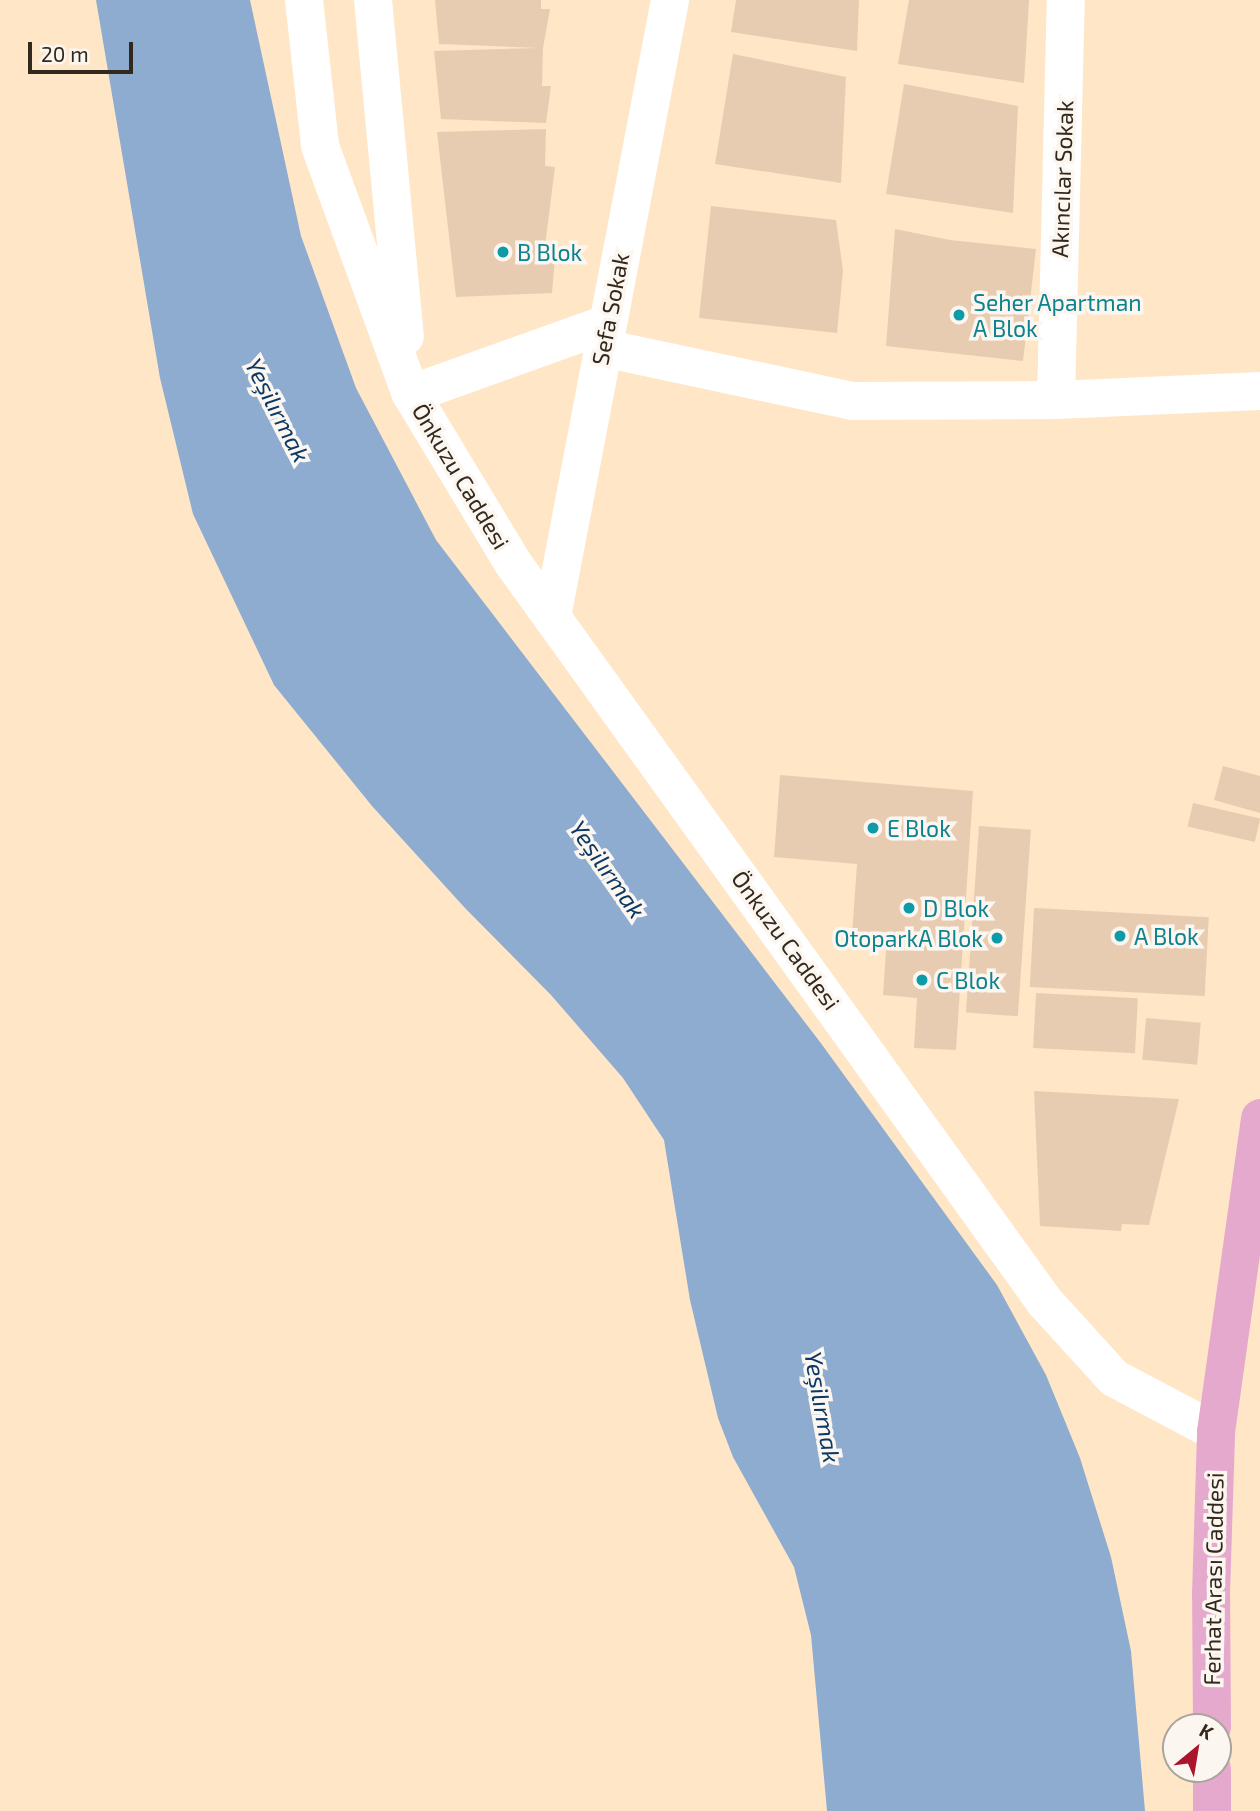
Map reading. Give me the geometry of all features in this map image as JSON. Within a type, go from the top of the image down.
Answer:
[{"type":"main road","name":"Ferhat Arası Caddesi","points":[[1212,1713],[1211,1594],[1216,1432],[1260,1118]]},
{"type":"main road","points":[[1212,1783],[1212,1811]]},
{"type":"street","name":"Önkuzu Caddesi","points":[[304,0],[320,146],[411,394],[513,563],[1044,1301],[1114,1378],[1216,1432]]},
{"type":"street","name":"Önkuzu Caddesi","points":[[373,0],[382,124],[411,394]]},
{"type":"street","name":"Sefa Sokak","points":[[552,617],[670,0]]},
{"type":"street","name":"Akıncılar Sokak","points":[[1056,400],[1066,0]]},
{"type":"street","points":[[411,394],[605,336],[852,401],[1056,400],[1260,391]]},
{"type":"water","name":"Yeşilırmak","points":[[96,0],[250,0],[301,236],[356,388],[436,540],[820,1042],[997,1285],[1046,1375],[1080,1458],[1111,1557],[1131,1651],[1145,1811],[827,1811],[811,1635],[794,1567],[733,1457],[718,1418],[690,1300],[664,1140],[623,1078],[551,995],[465,908],[372,806],[274,685],[193,514],[160,378]]},
{"type":"building","points":[[435,0],[541,0],[541,9],[550,9],[543,48],[542,86],[551,86],[546,123],[441,119],[434,51],[538,48],[439,44]]},
{"type":"building","points":[[736,0],[859,0],[857,51],[731,32]]},
{"type":"building","points":[[909,0],[1029,0],[1024,83],[898,64]]},
{"type":"building","points":[[733,54],[846,77],[841,183],[715,164]]},
{"type":"building","points":[[904,84],[1018,106],[1013,213],[886,194]]},
{"type":"building","points":[[546,129],[545,166],[555,167],[545,246],[556,245],[552,293],[456,297],[437,132]]},
{"type":"building","points":[[711,206],[836,220],[843,271],[837,333],[699,318]]},
{"type":"building","name":"Seher Apartman A Blok","points":[[895,229],[950,240],[1036,249],[1023,361],[886,346]]},
{"type":"building","points":[[1223,766],[1260,776],[1260,813],[1214,800]]},
{"type":"building","points":[[780,775],[973,791],[956,1050],[914,1048],[917,998],[883,995],[887,937],[852,935],[857,864],[774,857]]},
{"type":"building","points":[[1193,803],[1260,818],[1255,842],[1188,826]]},
{"type":"building","name":"OtoparkA Blok","points":[[979,826],[1031,830],[1018,1016],[966,1013]]},
{"type":"building","name":"A Blok","points":[[1034,908],[1209,917],[1205,996],[1030,987]]},
{"type":"building","points":[[1036,993],[1138,998],[1135,1053],[1033,1048]]},
{"type":"building","points":[[1146,1018],[1201,1023],[1197,1065],[1142,1060]]},
{"type":"building","points":[[1034,1091],[1179,1099],[1149,1225],[1122,1224],[1121,1231],[1040,1226]]},
{"type":"place","name":"B Blok","points":[[503,252]]},
{"type":"place","name":"Seher Apartman A Blok","points":[[959,315]]},
{"type":"place","name":"E Blok","points":[[873,828]]},
{"type":"place","name":"D Blok","points":[[909,908]]},
{"type":"place","name":"A Blok","points":[[1120,936]]},
{"type":"place","name":"OtoparkA Blok","points":[[997,938]]},
{"type":"place","name":"C Blok","points":[[922,980]]}]
